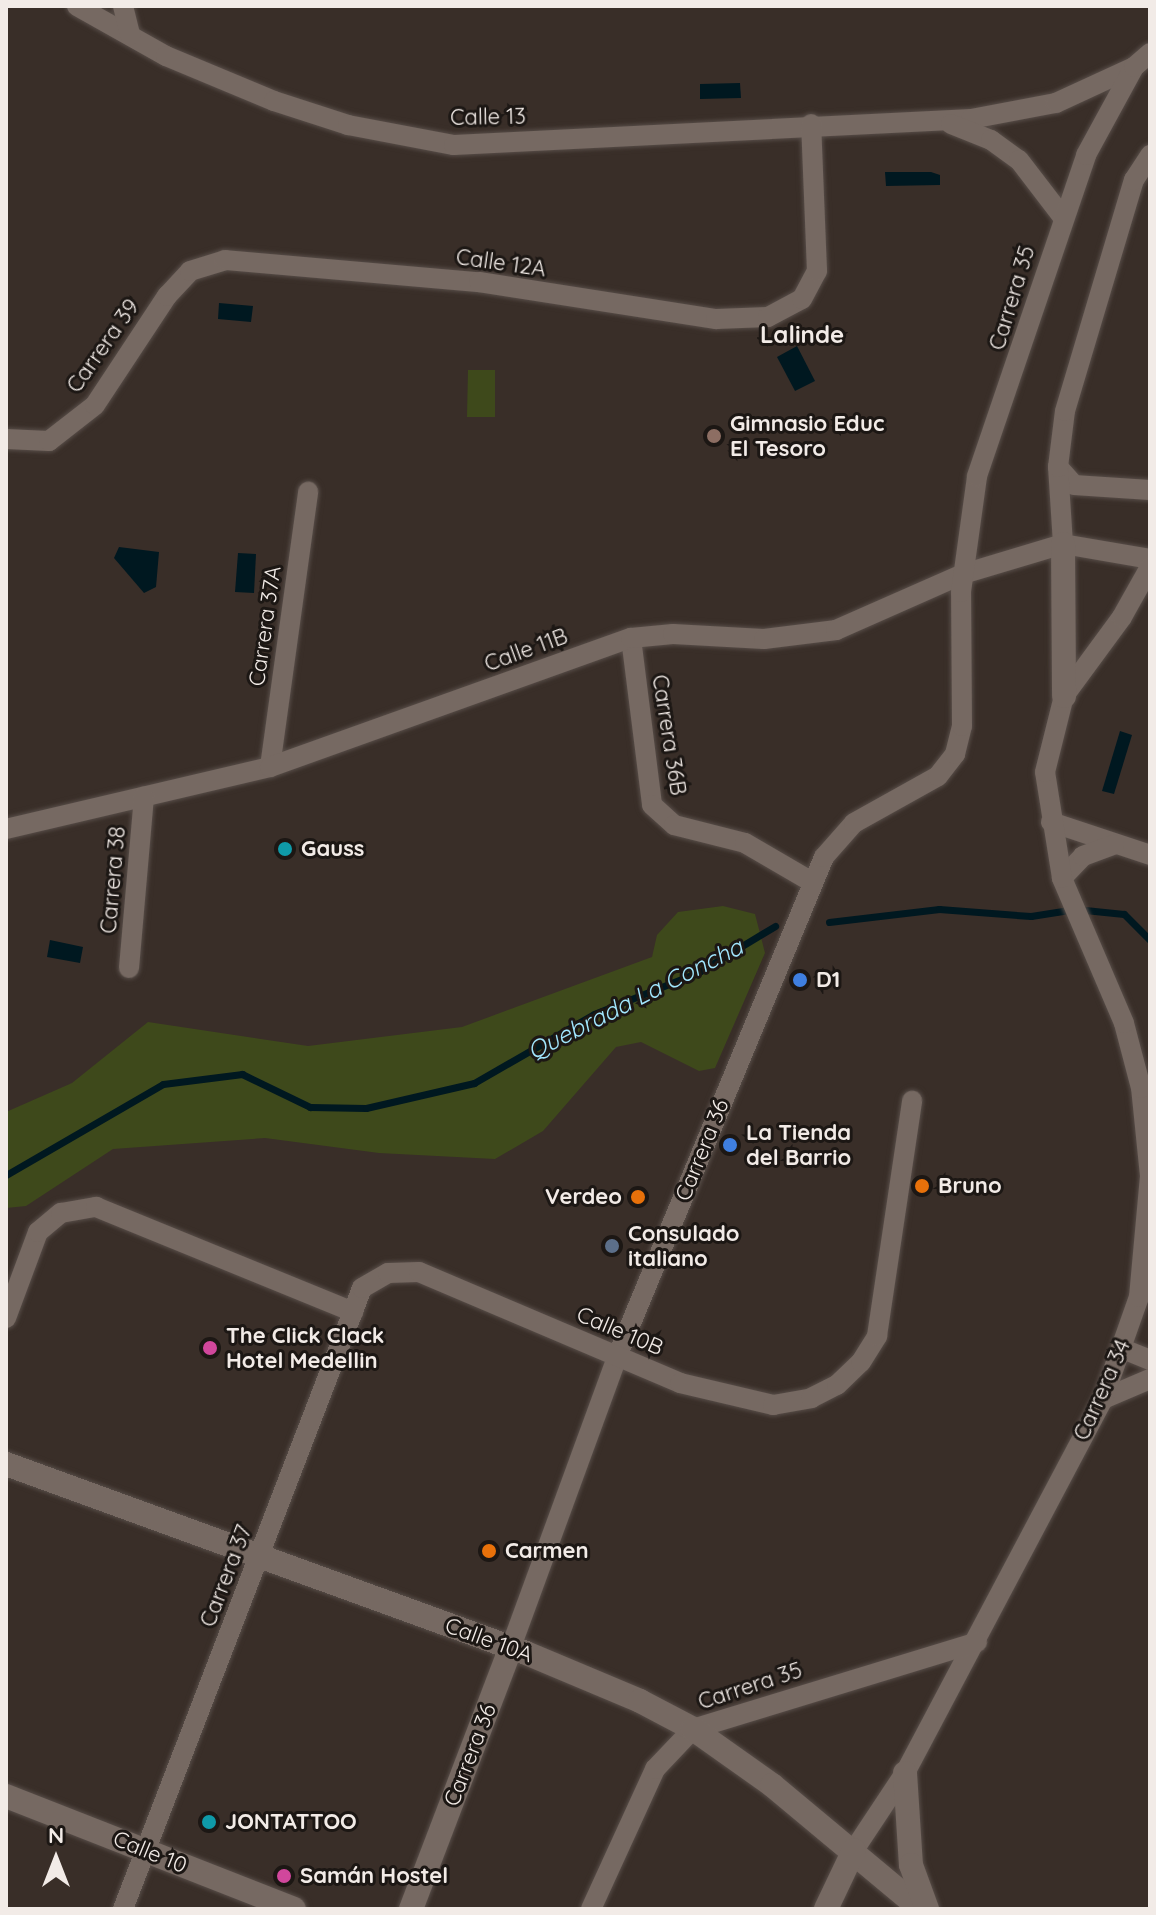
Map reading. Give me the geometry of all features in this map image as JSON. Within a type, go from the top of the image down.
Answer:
[{"type":"main road","points":[[1063,544],[1064,696]]},
{"type":"main road","name":"Calle 10A","points":[[6,1464],[258,1559],[511,1647],[693,1729],[854,1850],[924,1909]]},
{"type":"main road","name":"Carrera 36","points":[[411,1909],[511,1647]]},
{"type":"main road","points":[[905,1773],[911,1865],[924,1909]]},
{"type":"main road","name":"Calle 10","points":[[6,1796],[294,1909]]},
{"type":"main road","name":"Carrera 34","points":[[826,1909],[854,1850]]},
{"type":"street","name":"Calle 13","points":[[77,6],[130,35],[274,101],[348,125],[454,145],[1028,110],[1096,88],[1142,60]]},
{"type":"street","points":[[123,6],[130,35]]},
{"type":"street","name":"Carrera 35","points":[[963,574],[977,476],[1062,216],[1086,155],[1142,60]]},
{"type":"street","name":"Calle 13","points":[[927,118],[981,136],[1019,160],[1062,216]]},
{"type":"street","name":"Calle 12A","points":[[190,271],[225,260],[479,282],[716,319],[768,317],[802,299],[817,271],[811,124]]},
{"type":"street","points":[[1063,544],[1058,467],[1065,411],[1134,180],[1150,155]]},
{"type":"street","name":"Carrera 39","points":[[6,439],[49,441],[95,405],[167,296],[190,271]]},
{"type":"street","points":[[1058,467],[1074,485],[1150,490]]},
{"type":"street","name":"Carrera 37A","points":[[270,767],[308,492]]},
{"type":"street","name":"Calle 11B","points":[[6,829],[270,767],[631,638],[673,634],[764,639],[836,630],[963,574],[1063,544],[1150,559]]},
{"type":"street","name":"Carrera 34","points":[[854,1850],[905,1773],[1103,1399],[1139,1297],[1150,1176],[1141,1088],[1124,1023],[1066,886],[1051,822],[1045,772],[1064,696],[1122,617],[1150,567]]},
{"type":"street","name":"Carrera 36","points":[[511,1647],[617,1357],[824,857],[854,823],[938,776],[955,754],[962,726],[963,574]]},
{"type":"street","name":"Carrera 36B","points":[[631,638],[652,805],[674,825],[745,843],[812,882]]},
{"type":"street","name":"Carrera 38","points":[[129,968],[144,797]]},
{"type":"street","points":[[1051,822],[1150,855]]},
{"type":"street","points":[[1066,886],[1083,856],[1114,845]]},
{"type":"street","name":"Calle 10B","points":[[388,1273],[419,1272],[680,1383],[773,1405],[811,1398],[837,1385],[861,1362],[883,1314],[912,1101]]},
{"type":"street","points":[[6,1318],[38,1232],[61,1213],[96,1207],[353,1312]]},
{"type":"street","name":"Carrera 37","points":[[123,1909],[362,1288],[388,1273]]},
{"type":"street","points":[[1123,1349],[1150,1360]]},
{"type":"street","points":[[1103,1399],[1150,1379]]},
{"type":"street","name":"Carrera 35","points":[[591,1909],[655,1769],[693,1729],[977,1642]]},
{"type":"green space","points":[[468,370],[495,370],[495,417],[467,417]]},
{"type":"green space","points":[[723,906],[755,914],[765,953],[715,1068],[699,1071],[641,1042],[616,1047],[543,1131],[495,1159],[379,1153],[265,1138],[113,1149],[26,1206],[6,1208],[6,1112],[72,1083],[148,1022],[308,1046],[462,1027],[652,957],[657,935],[678,912]]},
{"type":"water","points":[[740,83],[741,98],[700,99],[700,84]]},
{"type":"water","points":[[885,172],[931,172],[940,175],[940,185],[886,186]]},
{"type":"water","points":[[219,303],[253,306],[251,322],[218,319]]},
{"type":"water","points":[[797,346],[815,381],[795,391],[777,357]]},
{"type":"water","points":[[119,547],[159,552],[156,587],[144,593],[114,558]]},
{"type":"water","points":[[238,553],[256,554],[254,593],[235,592]]},
{"type":"water","points":[[1120,731],[1132,735],[1114,794],[1102,791]]},
{"type":"water","points":[[50,940],[83,947],[80,963],[47,957]]},
{"type":"waterway","name":"Quebrada La Concha","points":[[829,922],[939,909],[1031,916],[1075,909],[1124,914],[1150,940]]},
{"type":"waterway","name":"Quebrada La Concha","points":[[6,1175],[163,1084],[242,1074],[310,1107],[366,1108],[474,1083],[594,1014],[699,972],[775,926]]},
{"type":"place","name":"Gimnasio Educ El Tesoro","points":[[714,436]]},
{"type":"place","name":"Gauss","points":[[285,849]]},
{"type":"place","name":"D1","points":[[800,980]]},
{"type":"place","name":"La Tienda del Barrio","points":[[730,1145]]},
{"type":"place","name":"Bruno","points":[[922,1186]]},
{"type":"place","name":"Verdeo","points":[[638,1197]]},
{"type":"place","name":"Consulado italiano","points":[[612,1246]]},
{"type":"place","name":"The Click Clack Hotel Medellin","points":[[210,1348]]},
{"type":"place","name":"Carmen","points":[[489,1551]]},
{"type":"place","name":"JONTATTOO","points":[[209,1822]]},
{"type":"place","name":"Samán Hostel","points":[[284,1876]]},
{"type":"district","name":"Lalinde","points":[[802,335]]}]
